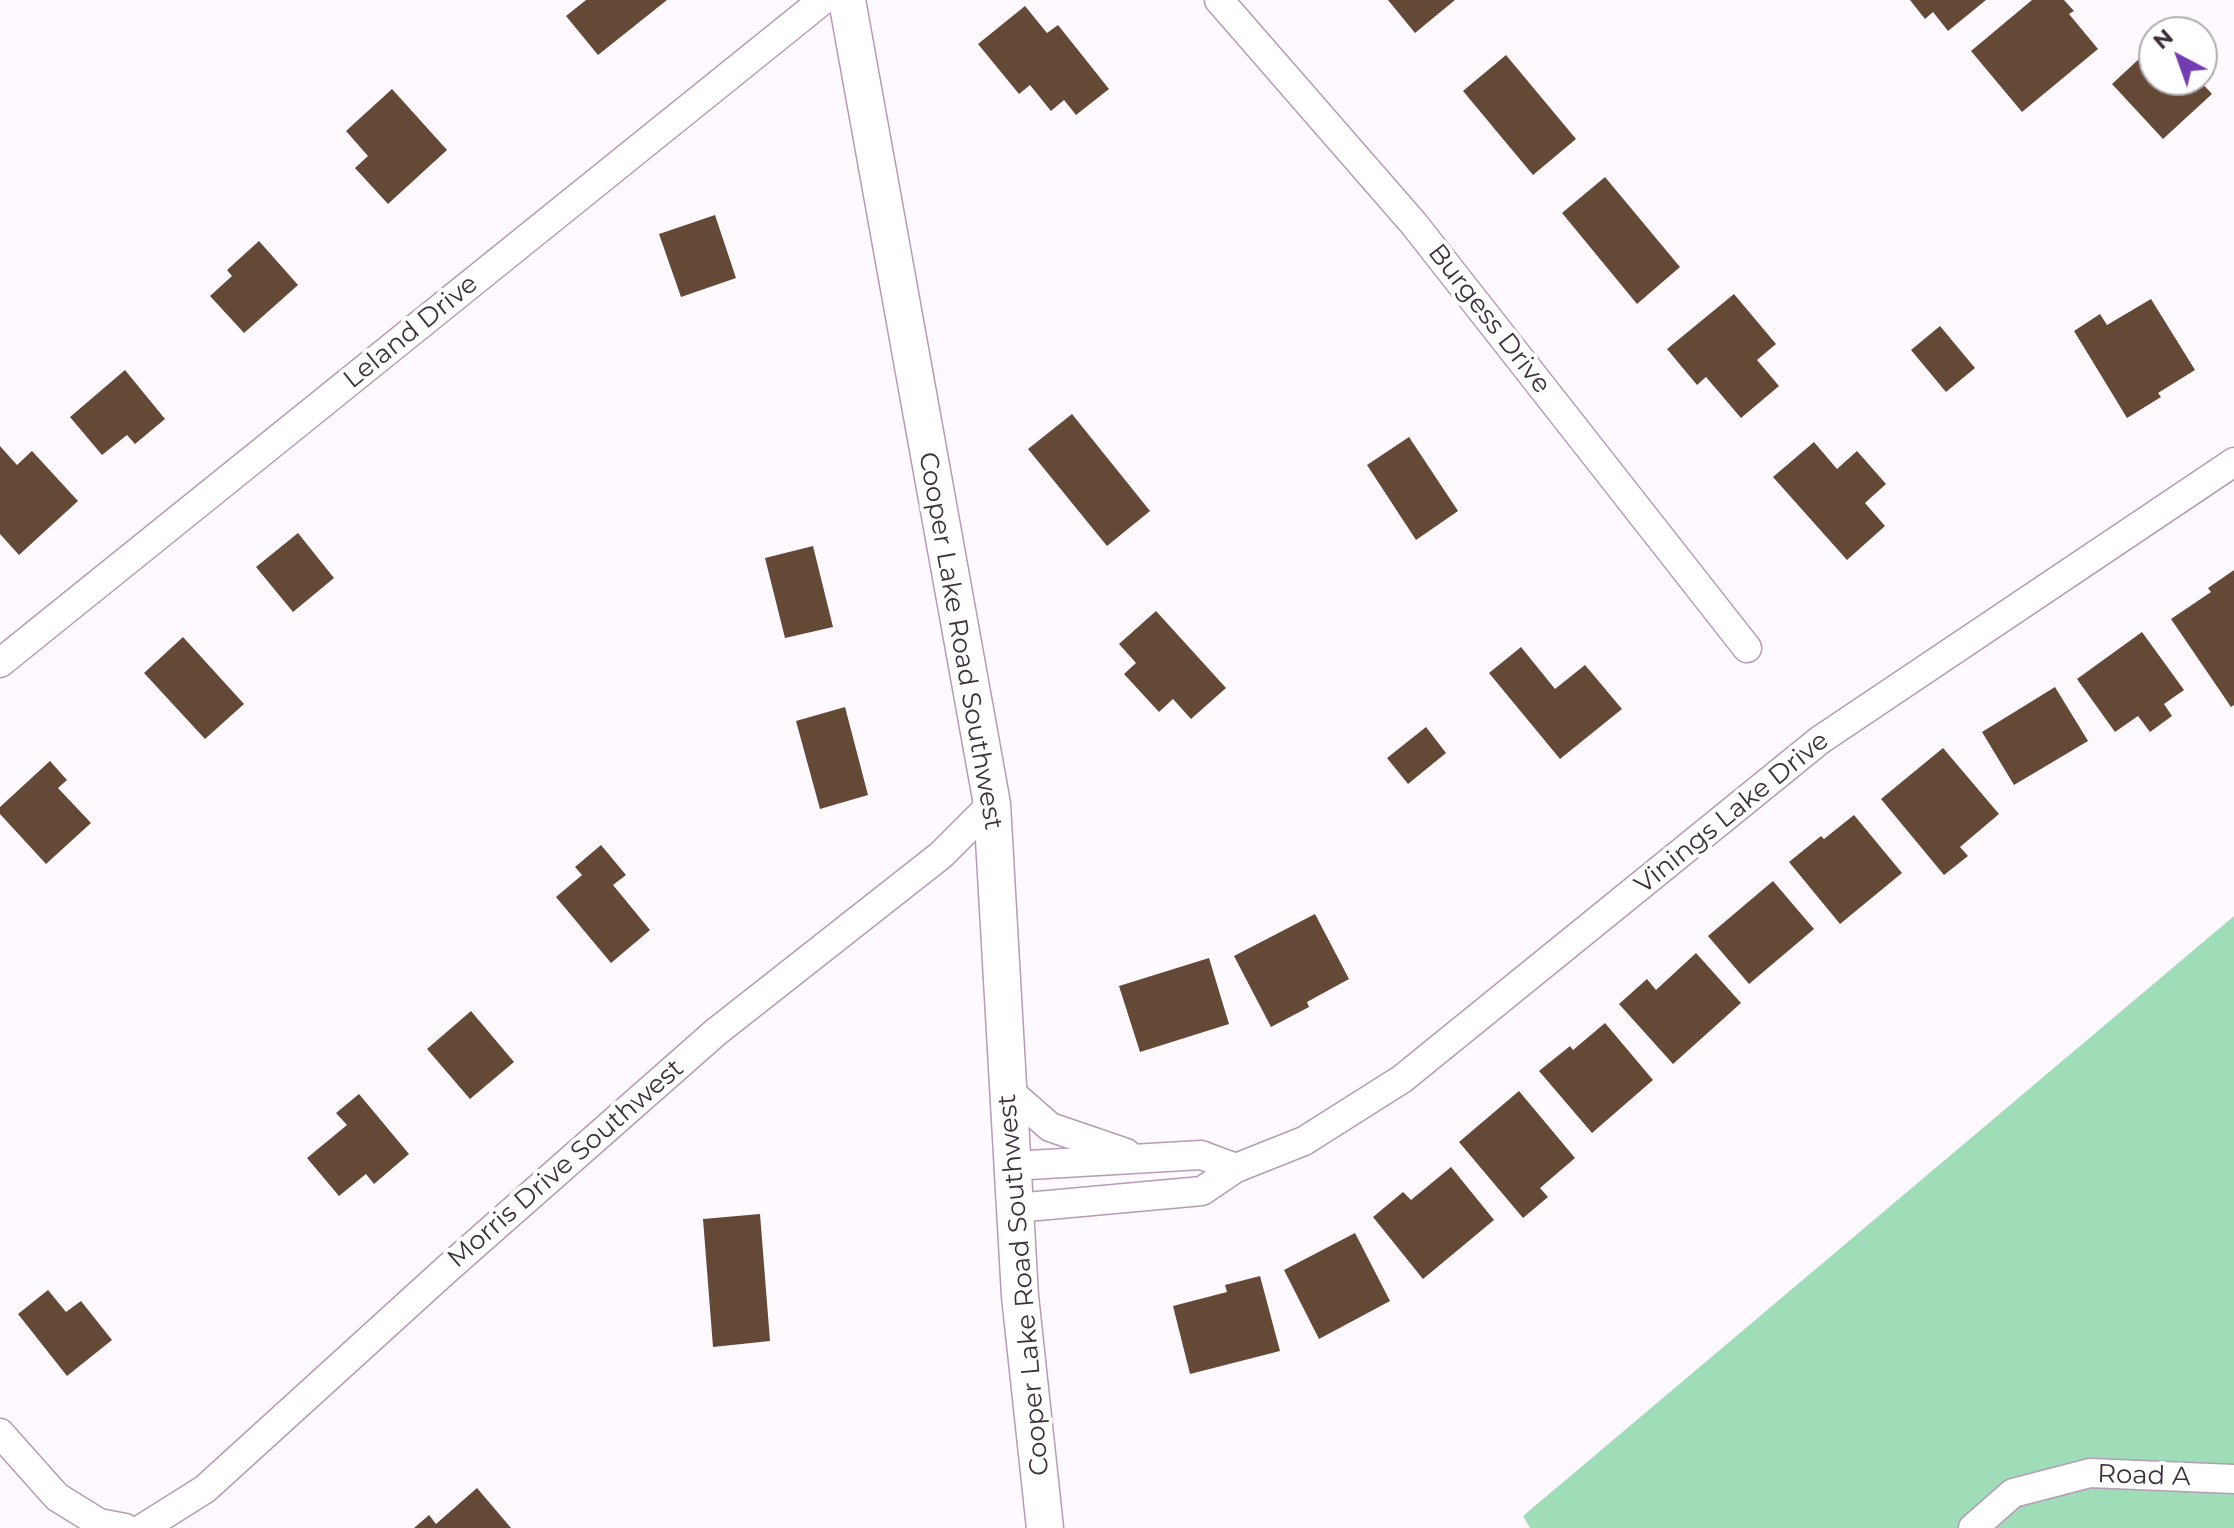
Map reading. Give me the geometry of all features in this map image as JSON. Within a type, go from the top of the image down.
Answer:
[{"type":"street","name":"Leland Drive","points":[[0,663],[823,0]]},
{"type":"street","name":"Cooper Lake Road Southwest","points":[[847,0],[992,804],[1020,1296],[1045,1528]]},
{"type":"street","name":"Burgess Drive","points":[[1219,0],[1414,224],[1747,648]]},
{"type":"street","name":"Vinings Lake Drive","points":[[1016,1208],[1202,1191],[1236,1168],[1304,1141],[1402,1079],[1820,740],[2234,462]]},
{"type":"street","name":"Morris Drive Southwest","points":[[143,1528],[205,1489],[704,1042],[941,855],[992,804]]},
{"type":"street","points":[[1009,1091],[1050,1127],[1101,1146],[1146,1158]]},
{"type":"street","points":[[1012,1166],[1201,1155],[1236,1168]]},
{"type":"street","points":[[0,1433],[57,1497],[99,1523],[125,1528]]},
{"type":"street","name":"Road A","points":[[1973,1528],[2013,1493],[2090,1473],[2234,1479]]},
{"type":"green space","points":[[2234,916],[2234,1528],[1530,1528],[1523,1516]]},
{"type":"building","points":[[586,0],[667,0],[598,55],[566,16]]},
{"type":"building","points":[[1388,0],[1455,0],[1415,33]]},
{"type":"building","points":[[1910,0],[1986,0],[1948,31],[1933,12],[1925,19]]},
{"type":"building","points":[[2032,0],[2064,0],[2074,11],[2069,14],[2098,49],[2022,112],[1971,51]]},
{"type":"building","points":[[1025,6],[1047,33],[1058,25],[1109,89],[1076,115],[1064,100],[1051,111],[1030,85],[1019,94],[978,44]]},
{"type":"building","points":[[1506,55],[1576,139],[1533,175],[1463,91]]},
{"type":"building","points":[[2138,60],[2138,96],[2210,96],[2163,139],[2112,84]]},
{"type":"building","points":[[392,89],[447,150],[388,204],[355,168],[368,156],[346,131]]},
{"type":"building","points":[[1605,177],[1680,267],[1637,304],[1562,213]]},
{"type":"building","points":[[715,215],[736,278],[681,297],[659,234]]},
{"type":"building","points":[[259,241],[298,285],[244,333],[210,296],[232,276],[227,270]]},
{"type":"building","points":[[1734,294],[1776,344],[1757,360],[1779,386],[1741,418],[1706,377],[1697,385],[1667,349]]},
{"type":"building","points":[[2151,299],[2195,370],[2158,393],[2161,397],[2127,418],[2074,331],[2100,314],[2107,325]]},
{"type":"building","points":[[1940,326],[1975,368],[1946,392],[1911,350]]},
{"type":"building","points":[[125,370],[165,419],[135,444],[127,435],[102,455],[70,417]]},
{"type":"building","points":[[1072,414],[1150,511],[1107,546],[1028,449]]},
{"type":"building","points":[[1409,437],[1458,511],[1416,540],[1367,465]]},
{"type":"building","points":[[1814,442],[1837,469],[1857,451],[1886,484],[1865,503],[1885,526],[1847,560],[1773,477]]},
{"type":"building","points":[[0,446],[17,465],[32,451],[78,501],[19,555],[0,534]]},
{"type":"building","points":[[298,533],[334,578],[293,612],[256,567]]},
{"type":"building","points":[[813,546],[833,627],[785,638],[765,558]]},
{"type":"building","points":[[2234,570],[2234,705],[2231,707],[2171,619],[2211,592],[2208,588]]},
{"type":"building","points":[[1156,611],[1226,688],[1191,719],[1173,699],[1159,712],[1124,674],[1136,663],[1119,644]]},
{"type":"building","points":[[2142,632],[2184,690],[2164,704],[2172,716],[2150,732],[2138,716],[2115,732],[2077,679]]},
{"type":"building","points":[[183,637],[244,704],[205,739],[144,673]]},
{"type":"building","points":[[1521,647],[1555,689],[1585,665],[1622,709],[1560,759],[1489,673]]},
{"type":"building","points":[[2055,687],[2088,741],[2014,785],[1982,732]]},
{"type":"building","points":[[845,707],[868,795],[820,809],[796,721]]},
{"type":"building","points":[[1426,727],[1446,753],[1408,784],[1387,758]]},
{"type":"building","points":[[1943,748],[1999,814],[1960,847],[1968,856],[1944,875],[1881,799]]},
{"type":"building","points":[[50,761],[67,780],[58,788],[91,823],[46,864],[0,814],[0,807]]},
{"type":"building","points":[[1854,815],[1902,873],[1840,924],[1789,862]]},
{"type":"building","points":[[601,845],[626,875],[613,885],[650,930],[611,963],[556,897],[582,875],[575,867]]},
{"type":"building","points":[[1773,881],[1814,929],[1749,984],[1708,936]]},
{"type":"building","points":[[1315,914],[1349,979],[1307,1002],[1309,1007],[1271,1027],[1234,956]]},
{"type":"building","points":[[1696,953],[1741,1003],[1673,1064],[1619,1004],[1647,979],[1656,990]]},
{"type":"building","points":[[1209,958],[1229,1024],[1140,1052],[1119,986]]},
{"type":"building","points":[[471,1011],[514,1062],[470,1099],[427,1049]]},
{"type":"building","points":[[1605,1023],[1653,1080],[1592,1133],[1539,1071],[1570,1046],[1573,1050]]},
{"type":"building","points":[[1519,1091],[1575,1158],[1540,1188],[1548,1197],[1523,1218],[1459,1142]]},
{"type":"building","points":[[359,1094],[409,1154],[374,1184],[366,1174],[339,1196],[307,1158],[347,1125],[336,1113]]},
{"type":"building","points":[[1451,1167],[1494,1220],[1423,1279],[1373,1217],[1403,1192],[1411,1200]]},
{"type":"building","points":[[760,1214],[770,1341],[713,1347],[703,1219]]},
{"type":"building","points":[[1355,1233],[1390,1301],[1319,1339],[1284,1270]]},
{"type":"building","points":[[1260,1276],[1280,1351],[1190,1374],[1173,1306],[1227,1292],[1225,1285]]},
{"type":"building","points":[[48,1290],[66,1312],[81,1301],[112,1340],[67,1376],[18,1314]]},
{"type":"building","points":[[477,1488],[511,1528],[414,1528],[429,1515],[436,1524]]}]
